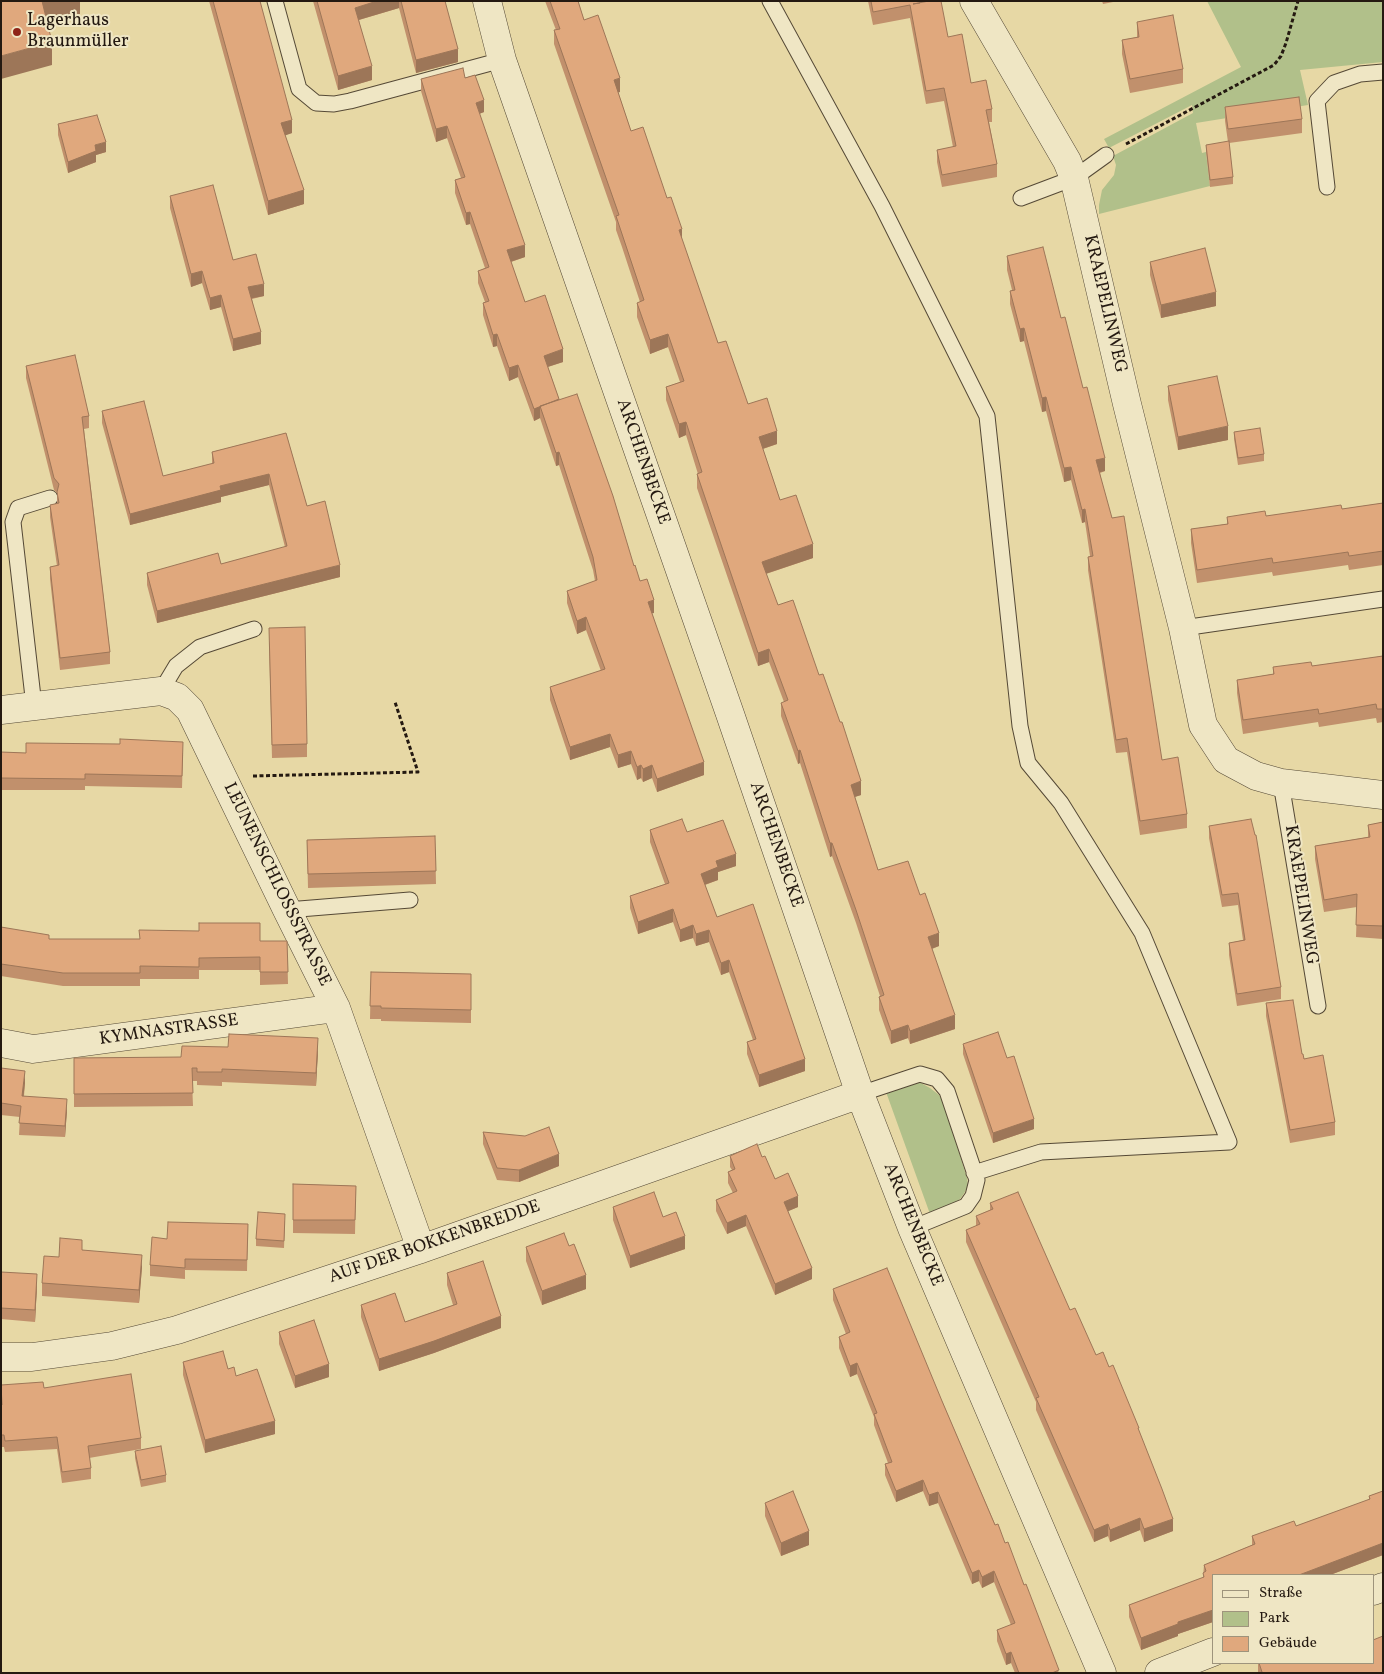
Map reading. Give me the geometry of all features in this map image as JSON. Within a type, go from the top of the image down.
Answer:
[{"type":"street","name":"ARCHENBECKE","points":[[487,1],[502,60],[860,1094],[912,1228],[1102,1673]]},
{"type":"street","name":"KRAEPELINWEG","points":[[974,1],[1067,161],[1074,178],[1127,404],[1183,628],[1203,725],[1226,760],[1256,776],[1281,783],[1383,795]]},
{"type":"street","points":[[1,710],[161,691]]},
{"type":"street","name":"LEUNENSCHLOSSSTRASSE","points":[[161,691],[177,697],[190,710],[336,1008],[421,1249]]},
{"type":"street","name":"KYMNASTRASSE","points":[[1,1043],[33,1049],[336,1008]]},
{"type":"street","name":"AUF DER BOKKENBREDDE","points":[[1,1357],[32,1357],[112,1346],[177,1330],[421,1249],[860,1094]]},
{"type":"street","points":[[1159,1673],[1212,1652]]},
{"type":"lane","points":[[275,1],[299,90],[316,103],[334,104],[350,101],[502,60]]},
{"type":"lane","points":[[770,1],[882,206],[987,416],[1020,726],[1028,763],[1061,803],[1142,933],[1229,1142],[1042,1152],[974,1173]]},
{"type":"lane","points":[[1327,187],[1317,100],[1334,83],[1360,74],[1383,72]]},
{"type":"lane","points":[[1021,198],[1074,178],[1106,155]]},
{"type":"lane","points":[[34,706],[13,522],[18,508],[50,498]]},
{"type":"lane","points":[[1183,628],[1383,599]]},
{"type":"lane","points":[[161,691],[176,666],[200,647],[254,629]]},
{"type":"lane","name":"KRAEPELINWEG","points":[[1281,783],[1318,1006]]},
{"type":"lane","points":[[287,910],[410,900]]},
{"type":"lane","points":[[860,1094],[920,1074],[937,1079],[947,1091],[977,1180],[973,1196],[966,1206],[912,1228]]},
{"type":"path","points":[[1121,147],[1274,65],[1281,56],[1286,43],[1298,1]]},
{"type":"path","points":[[222,776],[418,772],[395,702]]},
{"type":"green space","points":[[1207,1],[1383,1],[1383,62],[1300,70],[1308,105],[1196,123],[1202,153],[1206,152],[1210,186],[1099,214],[1102,190],[1114,175],[1116,165],[1113,156],[1193,113],[1192,105],[1109,148],[1104,139],[1241,67]]},
{"type":"green space","points":[[911,1083],[921,1083],[930,1088],[943,1101],[967,1178],[968,1185],[960,1199],[952,1205],[930,1214],[886,1092]]},
{"type":"building","name":"Lagerhaus Braunmüller","points":[[1,1],[42,1],[52,42],[1,56]]},
{"type":"building","points":[[213,1],[260,1],[292,120],[281,123],[304,190],[268,201]]},
{"type":"building","points":[[317,1],[377,1],[355,8],[372,66],[338,76]]},
{"type":"building","points":[[401,1],[445,1],[458,49],[416,60]]},
{"type":"building","points":[[550,1],[578,1],[584,20],[598,15],[620,78],[614,80],[631,131],[643,127],[667,198],[671,197],[682,229],[679,230],[718,343],[726,341],[748,404],[767,398],[777,431],[759,437],[780,500],[796,495],[813,544],[762,562],[778,605],[793,600],[819,675],[823,674],[840,722],[842,722],[861,781],[851,785],[878,870],[908,861],[920,895],[925,893],[939,933],[928,937],[955,1015],[910,1031],[908,1025],[891,1031],[879,997],[884,995],[856,910],[832,843],[830,843],[800,750],[798,751],[781,703],[788,700],[769,649],[758,653],[697,474],[702,472],[686,422],[679,424],[666,387],[684,381],[668,334],[650,340],[637,303],[644,300],[616,216],[619,215],[554,30],[560,29]]},
{"type":"building","points":[[871,1],[920,1],[920,3],[941,1],[948,37],[962,34],[971,83],[986,80],[992,109],[986,110],[997,164],[942,175],[937,150],[956,146],[944,88],[926,91],[910,5],[873,12]]},
{"type":"building","points":[[1173,15],[1183,69],[1130,79],[1122,40],[1139,37],[1137,22]]},
{"type":"building","points":[[463,68],[465,78],[475,75],[484,100],[476,103],[525,245],[507,250],[525,302],[545,295],[563,349],[544,356],[559,399],[534,409],[518,365],[509,368],[497,334],[493,335],[483,303],[489,301],[478,271],[489,267],[470,212],[466,213],[455,180],[465,177],[447,126],[436,129],[421,79]]},
{"type":"building","points":[[1299,97],[1302,119],[1228,129],[1225,107]]},
{"type":"building","points":[[97,115],[106,142],[95,145],[96,151],[68,162],[58,124]]},
{"type":"building","points":[[1229,141],[1233,177],[1210,180],[1206,145]]},
{"type":"building","points":[[213,185],[233,260],[256,254],[264,284],[248,287],[261,332],[233,339],[221,295],[210,298],[202,271],[191,274],[170,196]]},
{"type":"building","points":[[1043,247],[1061,318],[1065,317],[1083,388],[1087,387],[1105,458],[1096,460],[1112,518],[1124,516],[1162,760],[1178,757],[1187,814],[1140,821],[1127,738],[1116,740],[1088,557],[1093,556],[1085,509],[1082,510],[1071,467],[1064,468],[1046,397],[1042,398],[1024,328],[1020,329],[1010,291],[1015,290],[1007,256]]},
{"type":"building","points":[[1205,248],[1216,292],[1161,305],[1150,262]]},
{"type":"building","points":[[75,355],[89,416],[82,417],[110,652],[60,658],[50,567],[59,565],[50,505],[59,503],[57,492],[59,484],[54,478],[26,366]]},
{"type":"building","points":[[1217,376],[1228,426],[1178,437],[1168,386]]},
{"type":"building","points":[[577,394],[613,496],[634,566],[640,581],[647,579],[654,600],[648,602],[704,762],[657,779],[652,765],[643,769],[641,765],[637,767],[631,751],[618,755],[610,734],[570,747],[550,687],[605,669],[586,617],[577,621],[567,591],[597,580],[593,557],[559,452],[556,453],[540,406]]},
{"type":"building","points":[[144,401],[163,476],[214,463],[212,452],[286,433],[307,506],[325,501],[340,565],[157,611],[147,573],[218,553],[221,564],[287,546],[269,474],[220,486],[221,490],[130,514],[102,411]]},
{"type":"building","points":[[1260,428],[1264,454],[1238,458],[1234,432]]},
{"type":"building","points":[[1383,503],[1383,551],[1349,556],[1348,552],[1273,563],[1272,558],[1197,570],[1191,529],[1228,524],[1227,517],[1265,511],[1266,516],[1341,505],[1342,509]]},
{"type":"building","points":[[305,627],[307,744],[272,745],[269,628]]},
{"type":"building","points":[[1383,656],[1383,709],[1377,709],[1376,704],[1319,714],[1318,709],[1243,720],[1237,680],[1274,674],[1273,667],[1311,662],[1312,666]]},
{"type":"building","points":[[120,739],[183,742],[182,776],[85,774],[85,779],[1,778],[1,752],[26,753],[26,743],[120,744]]},
{"type":"building","points":[[682,819],[687,832],[723,820],[736,854],[716,861],[718,867],[701,874],[717,917],[753,904],[805,1059],[759,1075],[747,1042],[756,1039],[729,960],[721,963],[709,930],[696,934],[693,925],[680,930],[673,909],[638,922],[630,896],[669,883],[650,830]]},
{"type":"building","points":[[1251,819],[1256,835],[1281,987],[1237,994],[1229,943],[1245,940],[1238,893],[1222,895],[1209,826]]},
{"type":"building","points":[[1383,822],[1383,926],[1356,925],[1357,894],[1324,900],[1315,846],[1370,837],[1368,825]]},
{"type":"building","points":[[435,836],[436,871],[308,874],[307,840]]},
{"type":"building","points":[[199,923],[260,923],[260,941],[287,941],[288,972],[260,972],[260,957],[199,958],[199,967],[140,966],[140,973],[63,973],[1,964],[1,927],[49,935],[49,939],[140,939],[139,930],[199,931]]},
{"type":"building","points":[[371,972],[471,974],[471,1010],[381,1008],[381,1006],[370,1006]]},
{"type":"building","points":[[1293,1000],[1304,1059],[1323,1055],[1335,1122],[1290,1130],[1266,1003]]},
{"type":"building","points":[[998,1032],[1007,1058],[1014,1056],[1034,1119],[993,1133],[963,1044]]},
{"type":"building","points":[[229,1034],[318,1038],[316,1073],[222,1069],[222,1072],[197,1072],[197,1068],[192,1068],[193,1093],[74,1094],[74,1058],[181,1057],[182,1046],[228,1047]]},
{"type":"building","points":[[1,1068],[25,1071],[22,1096],[67,1099],[65,1126],[19,1123],[21,1106],[1,1103]]},
{"type":"building","points":[[549,1127],[559,1154],[519,1170],[497,1168],[483,1132],[525,1136]]},
{"type":"building","points":[[757,1144],[762,1157],[765,1156],[775,1179],[788,1173],[798,1196],[784,1202],[812,1268],[775,1284],[746,1215],[727,1223],[716,1200],[737,1191],[728,1172],[735,1169],[730,1156]]},
{"type":"building","points":[[293,1184],[356,1186],[355,1220],[293,1220]]},
{"type":"building","points":[[654,1192],[663,1217],[676,1212],[685,1236],[630,1256],[613,1207]]},
{"type":"building","points":[[1018,1192],[1070,1310],[1075,1308],[1096,1355],[1103,1352],[1109,1367],[1113,1365],[1173,1519],[1144,1529],[1140,1518],[1110,1530],[1108,1524],[1094,1530],[1036,1398],[1039,1397],[966,1230],[980,1224],[976,1216],[993,1209],[990,1203]]},
{"type":"building","points":[[258,1212],[285,1214],[284,1241],[256,1239]]},
{"type":"building","points":[[168,1222],[248,1224],[247,1260],[185,1259],[185,1268],[150,1265],[152,1237],[167,1239]]},
{"type":"building","points":[[564,1233],[569,1246],[574,1244],[586,1275],[542,1291],[526,1247]]},
{"type":"building","points":[[60,1238],[82,1240],[82,1250],[142,1255],[139,1290],[42,1283],[44,1256],[59,1257]]},
{"type":"building","points":[[483,1261],[501,1316],[379,1359],[361,1305],[395,1293],[405,1322],[457,1304],[447,1273]]},
{"type":"building","points":[[887,1268],[995,1525],[998,1524],[1005,1543],[1008,1542],[1024,1585],[1026,1584],[1059,1670],[1052,1673],[1019,1673],[1011,1652],[1006,1654],[997,1630],[1015,1623],[994,1571],[982,1577],[979,1570],[972,1573],[938,1492],[929,1495],[923,1480],[896,1491],[885,1464],[892,1462],[874,1414],[877,1413],[857,1363],[850,1366],[839,1337],[850,1332],[833,1289]]},
{"type":"building","points":[[1,1272],[37,1274],[35,1310],[1,1308]]},
{"type":"building","points":[[314,1320],[329,1364],[295,1376],[279,1332]]},
{"type":"building","points":[[223,1351],[228,1369],[234,1367],[236,1376],[257,1369],[275,1421],[205,1440],[183,1362]]},
{"type":"building","points":[[131,1374],[141,1438],[88,1446],[91,1468],[62,1472],[57,1437],[5,1441],[4,1435],[1,1435],[1,1385],[43,1382],[44,1388]]},
{"type":"building","points":[[161,1446],[166,1475],[141,1480],[135,1451]]},
{"type":"building","points":[[793,1491],[809,1531],[781,1543],[765,1503]]},
{"type":"building","points":[[1383,1491],[1383,1543],[1302,1574],[1212,1574],[1212,1610],[1141,1638],[1129,1605],[1204,1577],[1203,1573],[1206,1571],[1204,1565],[1255,1544],[1252,1536],[1294,1521],[1296,1526],[1370,1499],[1369,1496]]},
{"type":"building","points":[[1383,1636],[1383,1673],[1260,1673],[1262,1672],[1259,1664],[1374,1664],[1374,1640]]},
{"type":"place","name":"Lagerhaus Braunmüller","points":[[17,32]]}]
